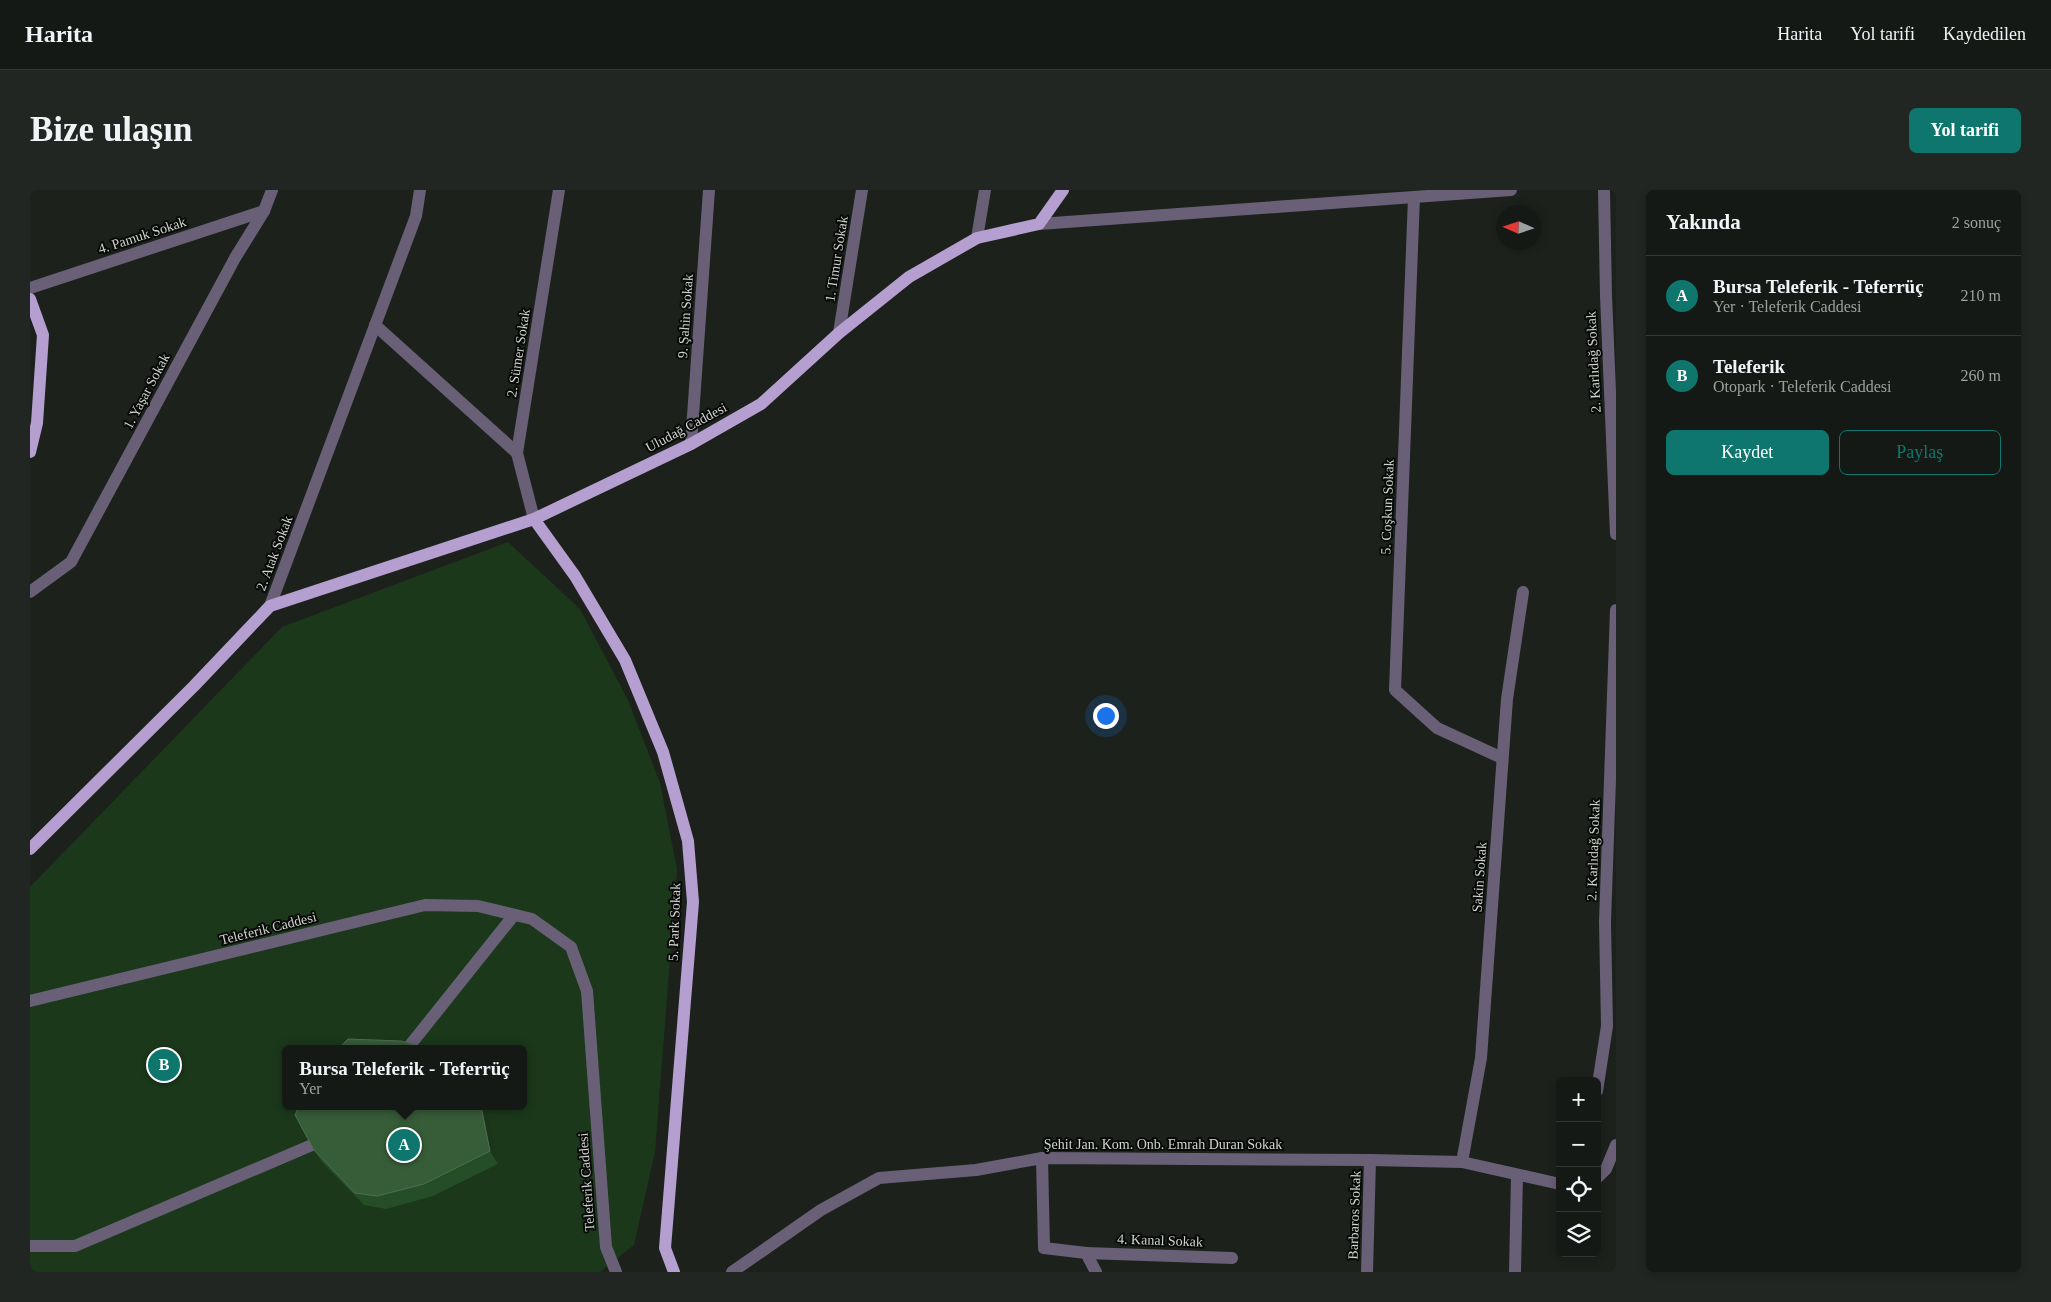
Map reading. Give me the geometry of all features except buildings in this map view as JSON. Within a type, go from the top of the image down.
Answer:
[{"type":"main road","points":[[1039,224],[1063,190]]},
{"type":"main road","name":"Uludağ Caddesi","points":[[270,606],[534,518],[691,444],[761,404],[839,333],[910,278],[977,238],[1039,224]]},
{"type":"main road","points":[[30,299],[42,335],[37,423],[30,452]]},
{"type":"main road","name":"5. Park Sokak","points":[[534,518],[575,576],[626,660],[663,752],[688,841],[693,902],[665,1248],[674,1272]]},
{"type":"main road","name":"2. Atak Sokak","points":[[30,849],[194,686],[270,606]]},
{"type":"street","name":"1. Yaşar Sokak","points":[[30,592],[71,562],[235,258],[264,211],[272,190]]},
{"type":"street","name":"2. Atak Sokak","points":[[270,606],[416,216],[420,190]]},
{"type":"street","name":"2. Sümer Sokak","points":[[534,518],[517,454],[559,190]]},
{"type":"street","name":"9. Şahin Sokak","points":[[691,444],[709,190]]},
{"type":"street","name":"1. Timur Sokak","points":[[839,333],[862,190]]},
{"type":"street","points":[[977,238],[985,190]]},
{"type":"street","points":[[1039,224],[1414,197],[1443,193],[1512,190]]},
{"type":"street","name":"2. Karlıdağ Sokak","points":[[1604,190],[1606,296],[1616,534]]},
{"type":"street","name":"5. Coşkun Sokak","points":[[1414,197],[1395,690],[1437,728],[1502,758]]},
{"type":"street","name":"4. Pamuk Sokak","points":[[30,288],[264,211]]},
{"type":"street","points":[[376,325],[517,454]]},
{"type":"street","name":"Sakin Sokak","points":[[1462,1162],[1481,1058],[1507,699],[1523,592]]},
{"type":"street","name":"2. Karlıdağ Sokak","points":[[1599,1077],[1606,1026],[1605,922],[1616,610]]},
{"type":"street","name":"Teleferik Caddesi","points":[[30,1001],[425,905],[478,906],[532,920],[571,947],[587,990],[606,1247],[616,1272]]},
{"type":"street","points":[[410,1045],[514,915]]},
{"type":"street","points":[[30,1246],[75,1246],[339,1133]]},
{"type":"street","points":[[1601,1174],[1606,1169],[1616,1145]]},
{"type":"street","name":"Şehit Jan. Kom. Onb. Emrah Duran Sokak","points":[[732,1272],[821,1210],[879,1178],[976,1170],[1042,1158],[1462,1162],[1556,1183]]},
{"type":"street","name":"4. Kanal Sokak","points":[[1042,1158],[1044,1248],[1086,1253],[1232,1258]]},
{"type":"street","name":"Barbaros Sokak","points":[[1367,1272],[1370,1160]]},
{"type":"street","points":[[1515,1272],[1517,1175]]},
{"type":"street","points":[[1086,1253],[1096,1272]]},
{"type":"green space","points":[[508,542],[580,609],[628,700],[660,783],[677,869],[655,1152],[634,1245],[600,1272],[30,1272],[30,887],[282,627]]},
{"type":"place","name":"Teleferik","points":[[164,1065]]},
{"type":"place","name":"Bursa Teleferik - Teferrüç","points":[[404,1145]]}]
